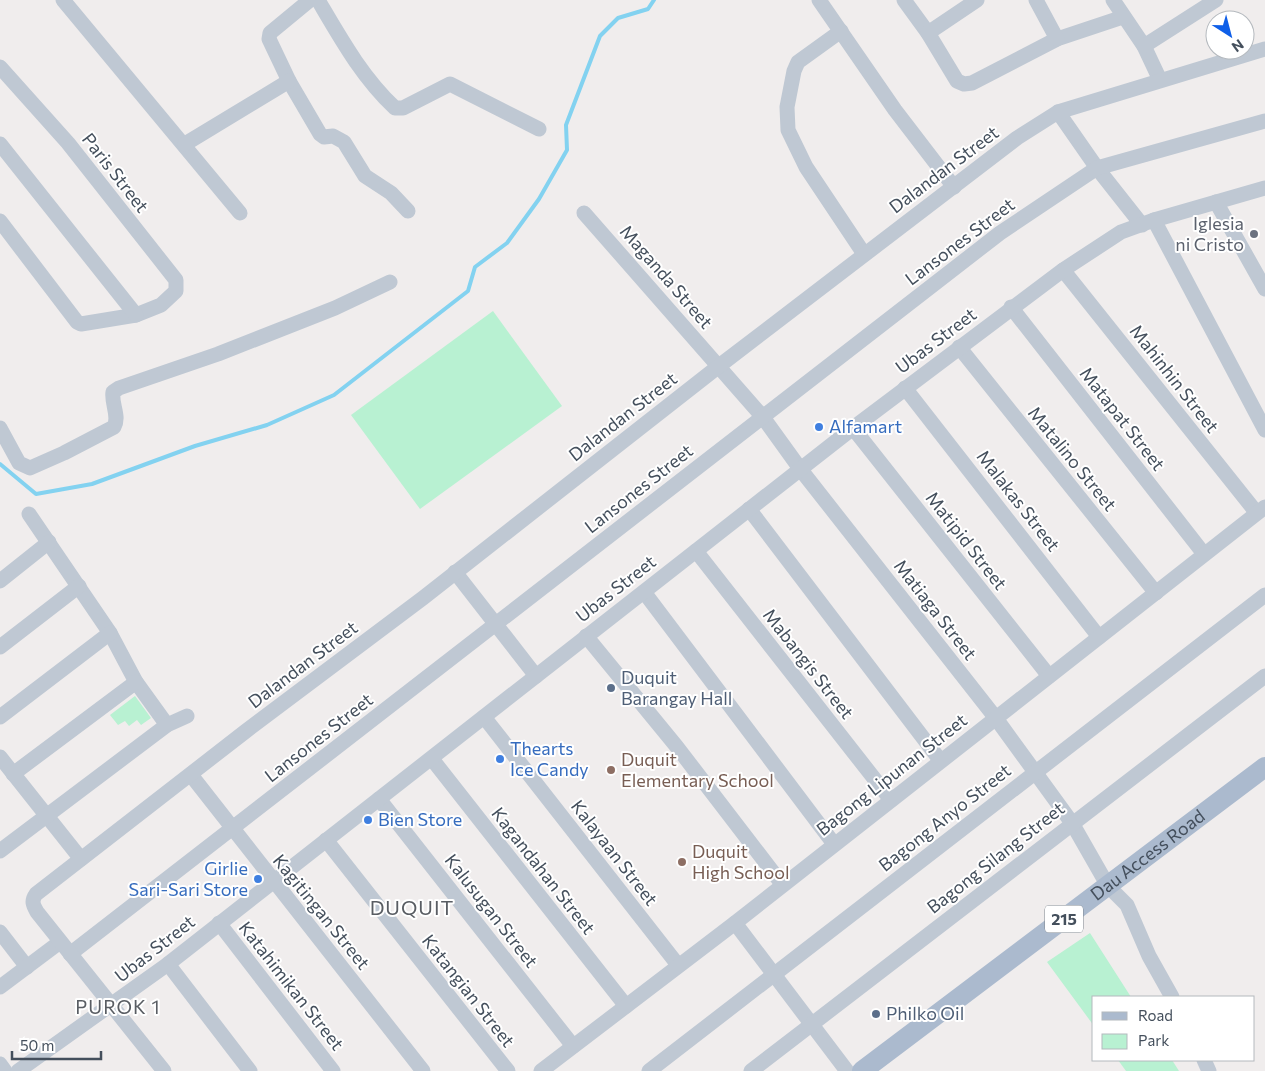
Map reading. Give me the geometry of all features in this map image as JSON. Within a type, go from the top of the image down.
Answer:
[{"type":"main road","name":"Dau Access Road","points":[[862,1071],[1265,767]]},
{"type":"street","points":[[63,0],[185,144],[240,213]]},
{"type":"street","points":[[318,0],[345,48],[378,91],[395,108],[403,108],[450,84],[539,129]]},
{"type":"street","points":[[819,0],[895,110],[954,187]]},
{"type":"street","points":[[904,0],[928,33],[957,82],[964,84],[972,83],[1057,39],[1123,17]]},
{"type":"street","points":[[928,33],[977,0]]},
{"type":"street","points":[[1036,0],[1057,39]]},
{"type":"street","points":[[1113,0],[1144,46],[1160,80]]},
{"type":"street","points":[[1144,46],[1198,5],[1216,0]]},
{"type":"street","points":[[302,3],[268,36],[289,81],[322,137],[333,136],[344,142],[365,176],[391,193],[408,211]]},
{"type":"street","points":[[841,31],[798,62],[794,71],[787,107],[788,130],[806,166],[864,254]]},
{"type":"street","name":"Dalandan Street","points":[[60,942],[33,905],[33,898],[44,888],[864,254],[1017,138],[1058,112],[1265,49]]},
{"type":"street","name":"Paris Street","points":[[0,67],[68,143],[176,280],[176,291],[160,305],[136,315]]},
{"type":"street","points":[[185,144],[289,81]]},
{"type":"street","points":[[1058,112],[1097,168],[1148,222],[1263,420]]},
{"type":"street","name":"Lansones Street","points":[[70,954],[1000,233],[1097,168],[1265,121]]},
{"type":"street","points":[[0,144],[136,315],[85,324],[77,322],[0,221]]},
{"type":"street","name":"Ubas Street","points":[[18,1071],[111,1007],[168,964],[853,428],[1011,307],[1063,270],[1121,232],[1148,222],[1265,188]]},
{"type":"street","points":[[1216,202],[1265,289]]},
{"type":"street","name":"Maganda Street","points":[[584,212],[719,366]]},
{"type":"street","name":"Mahinhin Street","points":[[1063,270],[1260,510]]},
{"type":"street","points":[[0,428],[19,463],[30,468],[114,427],[117,421],[112,397],[113,392],[119,388],[218,354],[335,308],[390,282]]},
{"type":"street","name":"Matapat Street","points":[[1011,307],[1204,554]]},
{"type":"street","name":"Matalino Street","points":[[959,347],[1156,593]]},
{"type":"street","name":"Matiaga Street","points":[[719,366],[762,416],[801,470],[1036,772],[1072,823],[1108,886],[1127,905],[1149,956],[1171,996]]},
{"type":"street","name":"Malakas Street","points":[[906,388],[1099,637]]},
{"type":"street","name":"Matipid Street","points":[[853,428],[1049,676]]},
{"type":"street","points":[[749,509],[940,760]]},
{"type":"street","name":"Bagong Lipunan Street","points":[[541,1071],[735,923],[782,884],[1260,510]]},
{"type":"street","points":[[30,514],[110,634],[136,682],[167,725]]},
{"type":"street","points":[[0,581],[49,542]]},
{"type":"street","name":"Mabangis Street","points":[[696,551],[891,800]]},
{"type":"street","points":[[455,572],[536,676]]},
{"type":"street","points":[[0,647],[79,586]]},
{"type":"street","points":[[644,592],[834,844]]},
{"type":"street","name":"Bagong Anyo Street","points":[[649,1071],[1265,595]]},
{"type":"street","points":[[0,717],[110,634]]},
{"type":"street","points":[[586,636],[677,747],[782,884]]},
{"type":"street","name":"Bagong Silang Street","points":[[751,1071],[1265,676]]},
{"type":"street","points":[[13,774],[136,682]]},
{"type":"street","points":[[0,850],[167,725],[187,716]]},
{"type":"street","name":"Kalayaan Street","points":[[484,717],[678,965]]},
{"type":"street","points":[[0,757],[81,859]]},
{"type":"street","name":"Kagandahan Street","points":[[432,759],[626,1006]]},
{"type":"street","name":"Kagitingan Street","points":[[191,776],[423,1071]]},
{"type":"street","name":"Kalusugan Street","points":[[379,799],[573,1046]]},
{"type":"street","name":"Katangian Street","points":[[326,840],[508,1071]]},
{"type":"street","name":"Katahimikan Street","points":[[219,923],[333,1071]]},
{"type":"street","points":[[735,923],[847,1071]]},
{"type":"street","points":[[0,932],[27,967]]},
{"type":"street","points":[[0,987],[60,942],[164,1071]]},
{"type":"street","points":[[168,964],[250,1071]]},
{"type":"street","points":[[0,1064],[5,1071]]},
{"type":"green space","points":[[493,311],[562,406],[420,509],[351,415]]},
{"type":"green space","points":[[135,696],[151,718],[141,725],[137,720],[129,726],[125,721],[118,725],[110,715]]},
{"type":"green space","points":[[1090,933],[1130,996],[1092,996],[1092,1023],[1047,962]]},
{"type":"green space","points":[[1119,1061],[1173,1061],[1179,1071],[1126,1071]]},
{"type":"waterway","points":[[0,464],[36,494],[92,484],[195,446],[267,425],[334,395],[468,291],[475,267],[507,243],[539,199],[567,150],[566,125],[600,36],[618,18],[648,9],[654,0]]},
{"type":"place","name":"Iglesia ni Cristo","points":[[1254,234]]},
{"type":"place","name":"Alfamart","points":[[819,427]]},
{"type":"place","name":"Duquit Barangay Hall","points":[[611,688]]},
{"type":"place","name":"Thearts Ice Candy","points":[[500,759]]},
{"type":"place","name":"Duquit Elementary School","points":[[611,770]]},
{"type":"place","name":"Bien Store","points":[[368,820]]},
{"type":"place","name":"Duquit High School","points":[[682,862]]},
{"type":"place","name":"Girlie Sari-Sari Store","points":[[258,879]]},
{"type":"place","name":"Philko Oil","points":[[876,1014]]},
{"type":"district","name":"DUQUIT","points":[[412,908]]},
{"type":"district","name":"PUROK 1","points":[[118,1007]]}]
